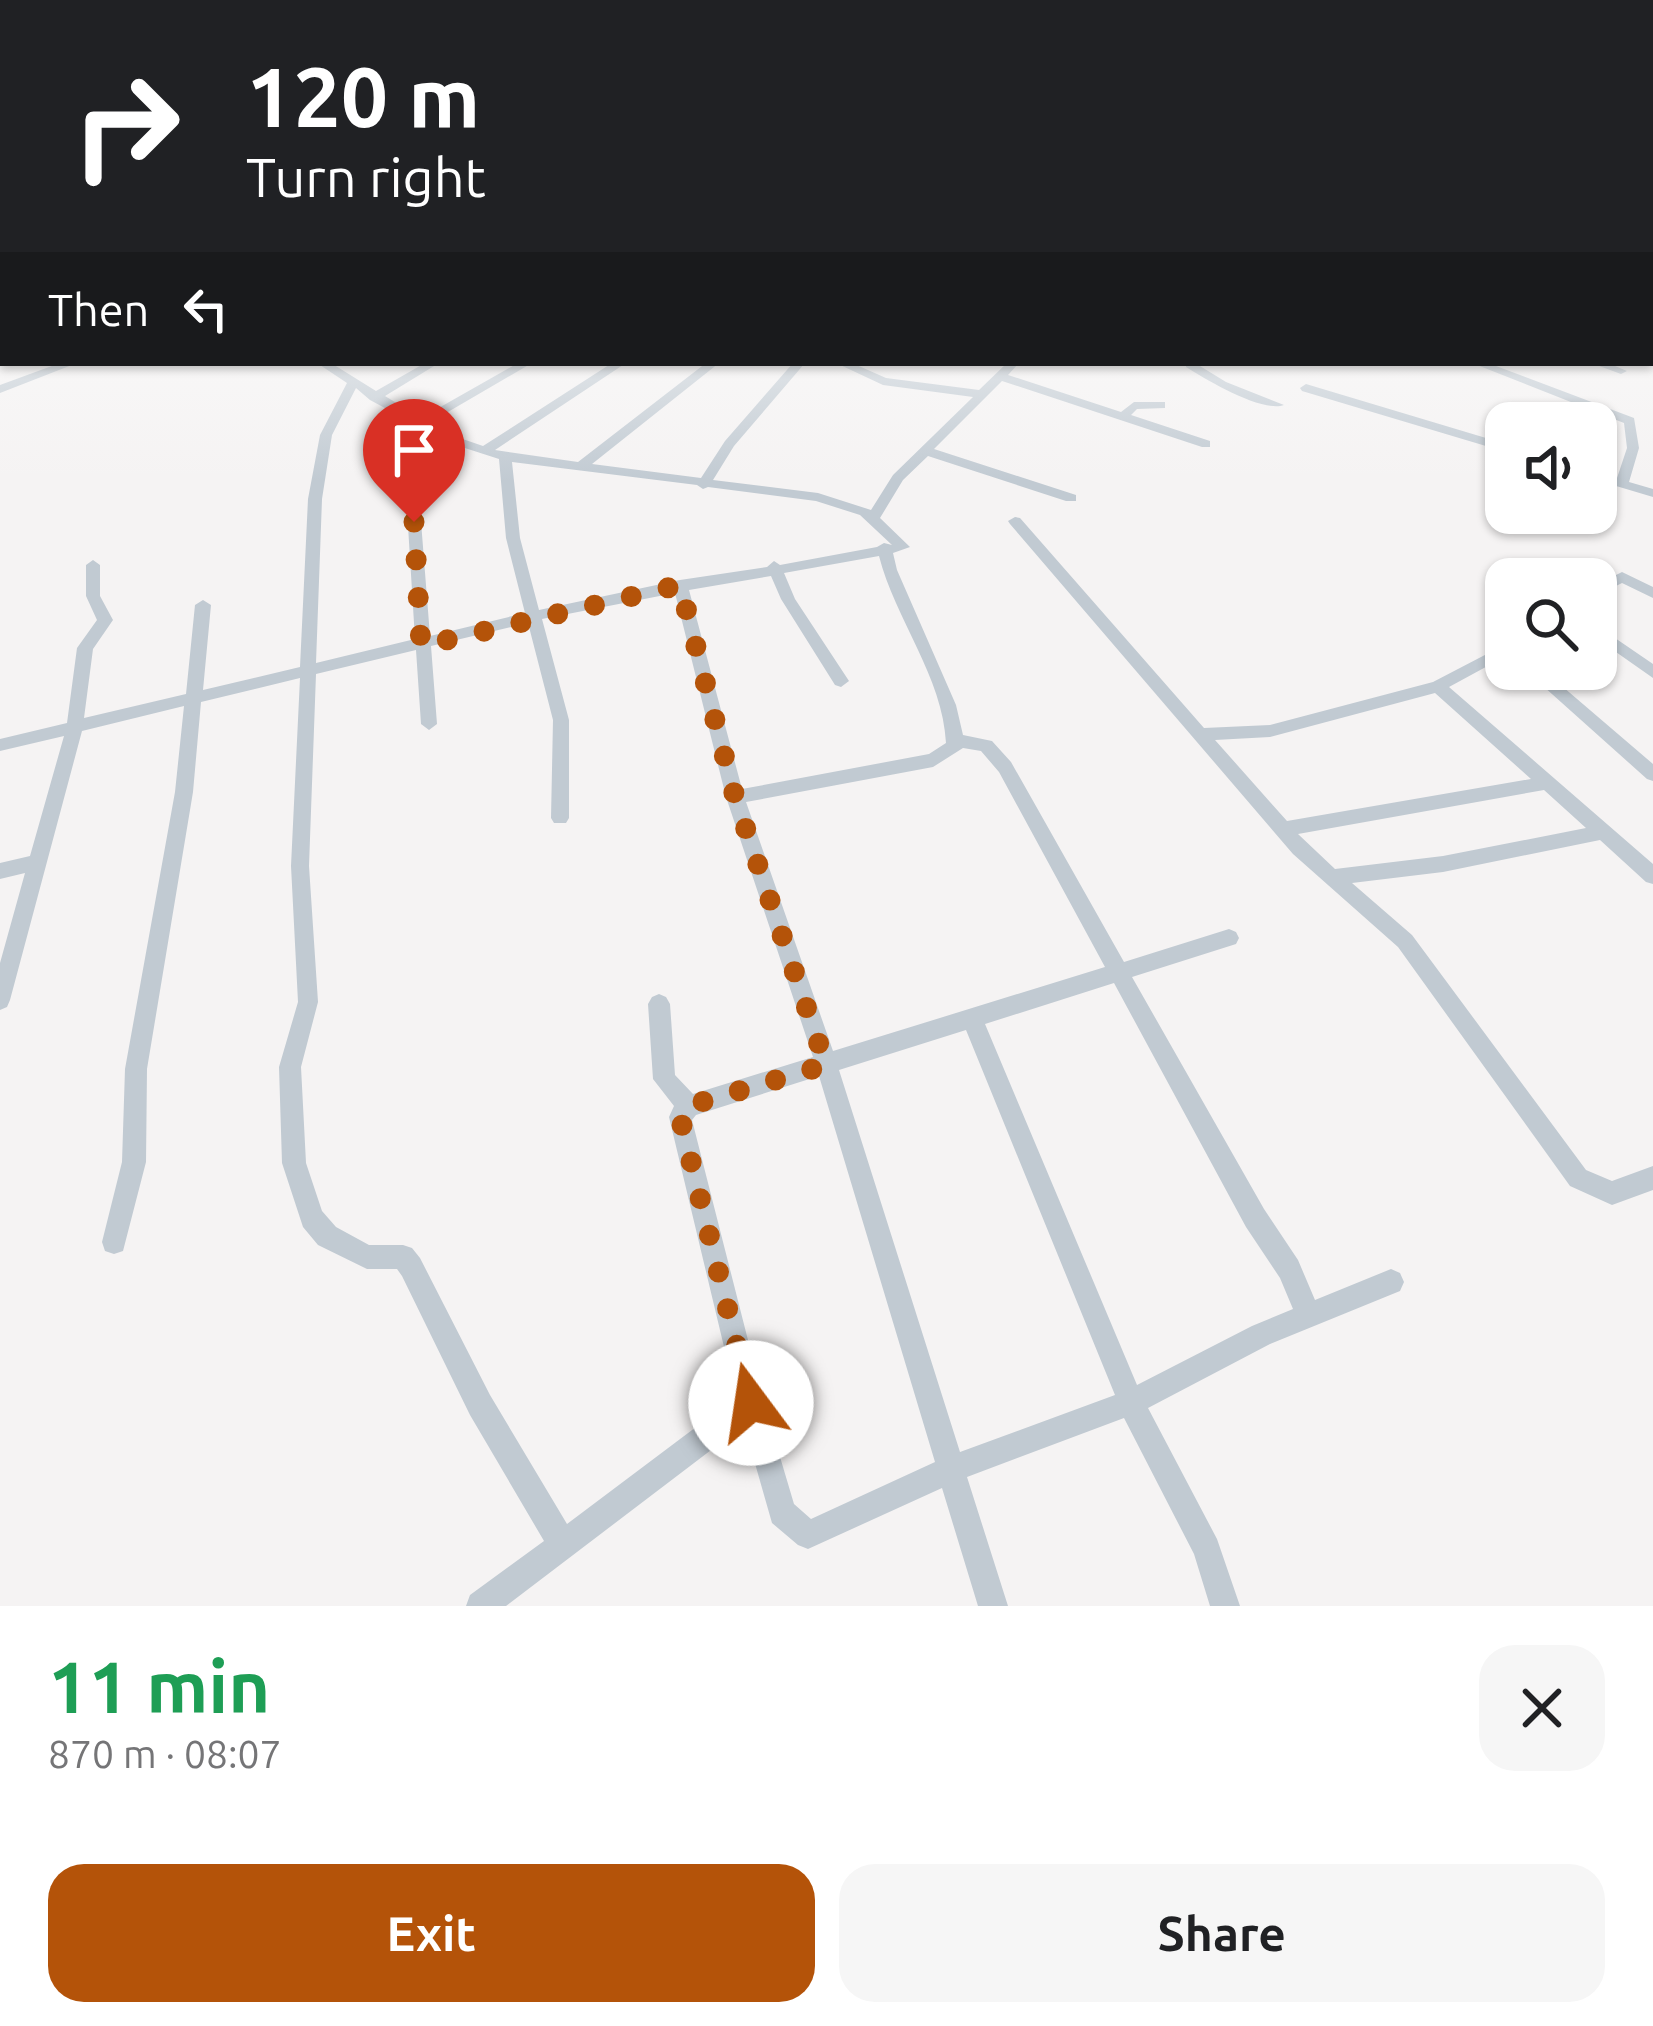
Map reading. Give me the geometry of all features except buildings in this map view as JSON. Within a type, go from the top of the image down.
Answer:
[{"type":"street","points":[[0,389],[62,366]]},
{"type":"street","points":[[0,745],[680,585],[857,551],[903,547],[856,511],[818,497],[578,468],[484,451],[417,422],[330,366]]},
{"type":"street","points":[[374,397],[428,366]]},
{"type":"street","points":[[429,724],[409,445],[417,422],[520,366]]},
{"type":"street","points":[[484,451],[615,366]]},
{"type":"street","points":[[578,468],[709,366]]},
{"type":"street","points":[[703,485],[729,444],[797,366]]},
{"type":"street","points":[[849,366],[883,381],[979,394]]},
{"type":"street","points":[[856,511],[880,499],[1010,366]]},
{"type":"street","points":[[1192,366],[1278,405]]},
{"type":"street","points":[[1486,366],[1630,421],[1633,448],[1622,484]]},
{"type":"street","points":[[1606,366],[1621,371]]},
{"type":"street","points":[[999,376],[1206,444]]},
{"type":"street","points":[[352,384],[326,435],[318,472],[300,866],[308,1002],[290,1067],[294,1163],[312,1218],[327,1236],[367,1257],[403,1257],[411,1267],[480,1405],[561,1542]]},
{"type":"street","points":[[1306,388],[1485,442]]},
{"type":"street","points":[[1123,417],[1134,406],[1161,405]]},
{"type":"street","points":[[923,451],[1071,498]]},
{"type":"street","points":[[505,457],[505,494],[531,619],[561,720],[560,818]]},
{"type":"street","points":[[1617,482],[1653,493]]},
{"type":"street","points":[[857,551],[874,524],[880,499]]},
{"type":"street","points":[[1015,521],[1241,785],[1287,828],[1300,849],[1406,941],[1578,1178],[1612,1193],[1653,1178]]},
{"type":"street","points":[[884,547],[890,582],[940,688],[956,740]]},
{"type":"street","points":[[0,1000],[74,727],[85,648],[105,620],[93,596],[93,565]]},
{"type":"street","points":[[774,566],[788,599],[841,681]]},
{"type":"street","points":[[1617,580],[1622,577],[1653,593]]},
{"type":"street","points":[[680,585],[735,797],[826,1065],[993,1606]]},
{"type":"street","points":[[114,1242],[134,1162],[136,1069],[172,866],[203,605]]},
{"type":"street","points":[[1617,645],[1653,672]]},
{"type":"street","points":[[1201,734],[1270,731],[1438,686],[1485,661]]},
{"type":"street","points":[[1438,686],[1653,876]]},
{"type":"street","points":[[1556,690],[1653,774]]},
{"type":"street","points":[[735,797],[933,760],[956,740]]},
{"type":"street","points":[[956,740],[995,751],[1255,1218],[1289,1269],[1307,1314]]},
{"type":"street","points":[[1287,828],[1547,783]]},
{"type":"street","points":[[1330,877],[1443,864],[1602,832]]},
{"type":"street","points":[[0,871],[35,862]]},
{"type":"street","points":[[1229,938],[688,1106],[680,1117],[782,1513],[808,1535],[950,1470],[1132,1402],[1307,1314],[1391,1282]]},
{"type":"street","points":[[659,1004],[664,1079],[688,1106]]},
{"type":"street","points":[[972,1018],[1132,1402],[1207,1549],[1225,1606]]},
{"type":"street","points":[[481,1606],[751,1403]]},
{"type":"route","points":[[414,522],[421,646],[680,585],[735,797],[826,1065],[688,1106],[680,1117],[751,1403]]}]
